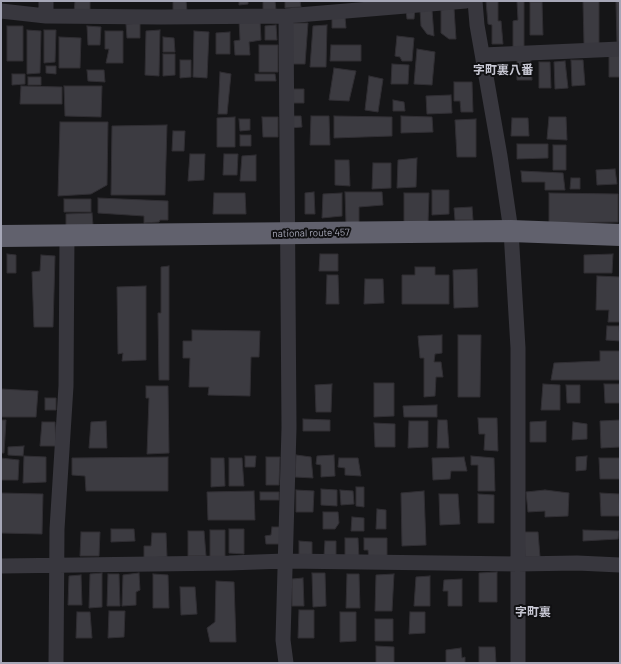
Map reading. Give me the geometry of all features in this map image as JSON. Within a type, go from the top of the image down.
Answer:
[{"type":"highway","name":"national route 457","points":[[1,236],[511,231],[620,235]]},
{"type":"street","points":[[1,11],[46,8],[161,17],[286,16],[466,1]]},
{"type":"street","points":[[475,1],[477,25],[500,156],[511,231],[518,348],[518,663]]},
{"type":"street","points":[[286,16],[288,428],[283,640],[286,663]]},
{"type":"street","points":[[482,55],[620,48]]},
{"type":"street","points":[[56,663],[57,529],[66,386],[67,235]]},
{"type":"street","points":[[1,566],[229,564],[284,561],[518,564],[577,563],[620,565]]},
{"type":"building","points":[[75,1],[90,1],[90,11],[74,12]]},
{"type":"building","points":[[173,1],[186,1],[187,11],[173,12]]},
{"type":"building","points":[[239,1],[248,1],[248,4],[239,5]]},
{"type":"building","points":[[263,1],[275,1],[276,10],[263,10]]},
{"type":"building","points":[[285,1],[300,1],[301,7],[285,8]]},
{"type":"building","points":[[486,1],[498,1],[498,21],[501,21],[503,44],[492,44],[492,25],[488,24]]},
{"type":"building","points":[[517,1],[524,1],[524,47],[513,47],[513,21],[518,20]]},
{"type":"building","points":[[583,1],[599,1],[599,44],[584,44]]},
{"type":"building","points":[[616,1],[620,1],[620,43],[617,43]]},
{"type":"building","points":[[530,2],[542,2],[543,35],[530,35]]},
{"type":"building","points":[[454,8],[456,39],[449,39],[441,33],[441,10]]},
{"type":"building","points":[[415,9],[414,19],[407,19],[406,10]]},
{"type":"building","points":[[420,10],[432,10],[434,36],[427,34],[421,26]]},
{"type":"building","points":[[332,17],[345,17],[346,28],[332,28]]},
{"type":"building","points":[[239,20],[260,20],[261,40],[249,42],[250,55],[235,55],[234,41],[240,40]]},
{"type":"building","points":[[140,23],[140,38],[127,38],[126,24]]},
{"type":"building","points":[[292,23],[308,23],[305,64],[290,64]]},
{"type":"building","points":[[276,25],[277,40],[265,40],[265,26]]},
{"type":"building","points":[[327,25],[326,67],[310,67],[313,26]]},
{"type":"building","points":[[7,26],[23,26],[23,61],[7,61]]},
{"type":"building","points":[[87,26],[101,27],[100,45],[88,45]]},
{"type":"building","points":[[27,30],[41,31],[40,73],[27,74]]},
{"type":"building","points":[[44,30],[56,30],[55,62],[44,63]]},
{"type":"building","points":[[160,30],[159,76],[145,75],[146,31]]},
{"type":"building","points":[[105,31],[123,31],[123,63],[106,63],[109,49],[105,49]]},
{"type":"building","points":[[194,31],[209,32],[207,78],[193,77]]},
{"type":"building","points":[[230,32],[230,54],[216,54],[216,33]]},
{"type":"building","points":[[397,36],[414,38],[412,61],[402,61],[400,57],[395,56]]},
{"type":"building","points":[[59,37],[81,38],[80,68],[59,68]]},
{"type":"building","points":[[163,37],[174,38],[175,52],[163,52]]},
{"type":"building","points":[[259,45],[278,45],[278,72],[259,72]]},
{"type":"building","points":[[331,45],[361,45],[361,61],[330,61]]},
{"type":"building","points":[[417,49],[435,52],[432,85],[414,84]]},
{"type":"building","points":[[163,54],[175,54],[175,75],[163,76]]},
{"type":"building","points":[[609,55],[620,55],[620,77],[609,77]]},
{"type":"building","points":[[180,60],[191,60],[191,77],[180,78]]},
{"type":"building","points":[[517,60],[531,60],[532,80],[517,80]]},
{"type":"building","points":[[571,60],[583,60],[585,85],[572,86]]},
{"type":"building","points":[[565,61],[568,88],[555,89],[554,62]]},
{"type":"building","points":[[539,62],[550,62],[551,88],[539,88]]},
{"type":"building","points":[[392,64],[409,65],[408,84],[391,84]]},
{"type":"building","points":[[46,66],[56,66],[56,74],[46,73]]},
{"type":"building","points":[[334,68],[356,71],[349,101],[329,100]]},
{"type":"building","points":[[87,70],[104,70],[105,82],[88,81]]},
{"type":"building","points":[[220,72],[231,74],[227,114],[218,114]]},
{"type":"building","points":[[12,74],[25,74],[25,84],[12,85]]},
{"type":"building","points":[[255,74],[275,74],[276,81],[255,81]]},
{"type":"building","points":[[369,76],[383,79],[378,112],[365,110]]},
{"type":"building","points":[[28,77],[41,77],[41,85],[28,85]]},
{"type":"building","points":[[454,82],[472,82],[473,112],[461,112],[460,101],[454,101]]},
{"type":"building","points":[[21,86],[62,87],[62,104],[20,104]]},
{"type":"building","points":[[64,86],[102,86],[101,117],[65,116]]},
{"type":"building","points":[[293,89],[304,89],[304,103],[292,103]]},
{"type":"building","points":[[451,95],[452,113],[427,114],[426,96]]},
{"type":"building","points":[[393,100],[404,102],[405,111],[393,111]]},
{"type":"building","points":[[289,116],[301,116],[302,127],[290,128]]},
{"type":"building","points":[[311,116],[329,116],[330,145],[310,145]]},
{"type":"building","points":[[334,116],[392,117],[392,136],[334,138]]},
{"type":"building","points":[[401,116],[432,117],[433,132],[401,133]]},
{"type":"building","points":[[235,117],[235,147],[217,147],[217,118]]},
{"type":"building","points":[[262,117],[278,117],[278,137],[263,137]]},
{"type":"building","points":[[549,117],[566,117],[567,140],[547,139]]},
{"type":"building","points":[[512,118],[528,118],[529,136],[511,136]]},
{"type":"building","points":[[239,119],[250,119],[250,130],[240,131]]},
{"type":"building","points":[[476,119],[476,157],[457,157],[455,120]]},
{"type":"building","points":[[60,122],[108,122],[107,185],[91,194],[58,196]]},
{"type":"building","points":[[167,125],[165,195],[111,195],[112,126]]},
{"type":"building","points":[[173,131],[185,131],[184,151],[172,151]]},
{"type":"building","points":[[240,135],[251,135],[251,146],[240,146]]},
{"type":"building","points":[[517,144],[548,144],[548,158],[517,159]]},
{"type":"building","points":[[553,145],[566,145],[566,170],[553,170]]},
{"type":"building","points":[[190,154],[205,154],[204,180],[188,181]]},
{"type":"building","points":[[224,154],[238,154],[237,175],[223,175]]},
{"type":"building","points":[[256,155],[256,181],[240,181],[242,156]]},
{"type":"building","points":[[417,158],[416,187],[397,188],[398,160]]},
{"type":"building","points":[[335,160],[349,160],[350,186],[335,185]]},
{"type":"building","points":[[373,163],[391,163],[391,188],[372,189]]},
{"type":"building","points":[[615,169],[617,184],[597,185],[596,170]]},
{"type":"building","points":[[521,171],[563,173],[565,190],[545,190],[545,182],[522,182]]},
{"type":"building","points":[[571,178],[580,178],[580,189],[570,189]]},
{"type":"building","points":[[432,190],[449,190],[449,214],[432,215]]},
{"type":"building","points":[[314,192],[315,214],[305,214],[305,193]]},
{"type":"building","points":[[345,192],[382,192],[383,205],[359,207],[359,223],[346,224]]},
{"type":"building","points":[[214,193],[245,193],[246,214],[213,214]]},
{"type":"building","points":[[342,193],[342,216],[322,218],[323,194]]},
{"type":"building","points":[[404,193],[429,193],[428,223],[404,224]]},
{"type":"building","points":[[549,193],[618,194],[618,222],[549,223]]},
{"type":"building","points":[[98,198],[168,201],[168,220],[144,223],[144,216],[98,213]]},
{"type":"building","points":[[64,199],[91,199],[91,212],[64,212]]},
{"type":"building","points":[[472,207],[473,220],[455,220],[454,208]]},
{"type":"building","points":[[92,213],[93,225],[66,226],[66,214]]},
{"type":"building","points":[[7,254],[16,255],[16,273],[7,273]]},
{"type":"building","points":[[320,254],[338,254],[338,271],[319,271]]},
{"type":"building","points":[[613,254],[612,273],[584,273],[584,255]]},
{"type":"building","points":[[41,255],[55,256],[53,327],[34,327],[32,272],[40,271]]},
{"type":"building","points":[[169,266],[169,380],[159,380],[158,313],[161,313],[161,267]]},
{"type":"building","points":[[415,267],[435,267],[435,275],[449,275],[449,304],[402,304],[402,275],[415,275]]},
{"type":"building","points":[[477,269],[478,307],[454,308],[453,270]]},
{"type":"building","points":[[327,275],[338,275],[339,304],[326,304]]},
{"type":"building","points":[[597,276],[620,277],[620,322],[608,322],[609,310],[596,310]]},
{"type":"building","points":[[365,279],[383,279],[384,303],[364,304]]},
{"type":"building","points":[[146,286],[146,360],[122,361],[123,353],[118,354],[117,287]]},
{"type":"building","points":[[607,326],[619,326],[620,341],[606,340]]},
{"type":"building","points":[[192,330],[260,331],[259,357],[251,357],[250,396],[208,395],[209,387],[189,387],[190,358],[183,358],[183,341],[192,341]]},
{"type":"building","points":[[442,335],[442,353],[435,354],[434,362],[441,362],[443,377],[436,377],[435,396],[424,397],[424,358],[420,358],[418,336]]},
{"type":"building","points":[[458,335],[481,335],[480,397],[458,397]]},
{"type":"building","points":[[600,351],[620,351],[620,380],[551,380],[554,363],[600,361]]},
{"type":"building","points":[[374,383],[394,383],[394,416],[374,417]]},
{"type":"building","points":[[332,384],[331,412],[316,412],[315,385]]},
{"type":"building","points":[[543,384],[560,385],[560,410],[541,410]]},
{"type":"building","points":[[604,384],[620,384],[620,403],[605,403]]},
{"type":"building","points":[[566,385],[580,385],[580,403],[567,403]]},
{"type":"building","points":[[146,386],[168,386],[169,453],[147,454],[149,398],[146,398]]},
{"type":"building","points":[[1,389],[38,391],[36,417],[1,417]]},
{"type":"building","points":[[45,398],[56,398],[56,410],[45,410]]},
{"type":"building","points":[[437,405],[437,417],[404,417],[403,406]]},
{"type":"building","points":[[478,418],[497,418],[498,451],[484,450],[485,434],[479,434]]},
{"type":"building","points":[[303,419],[330,420],[330,431],[303,431]]},
{"type":"building","points":[[1,420],[6,420],[4,453],[1,453]]},
{"type":"building","points":[[438,420],[447,420],[449,448],[437,448]]},
{"type":"building","points":[[620,420],[620,447],[601,448],[600,421]]},
{"type":"building","points":[[106,421],[107,448],[89,448],[91,422]]},
{"type":"building","points":[[409,421],[428,421],[428,447],[408,448]]},
{"type":"building","points":[[546,421],[546,442],[530,442],[530,422]]},
{"type":"building","points":[[42,422],[55,422],[56,446],[40,446]]},
{"type":"building","points":[[573,422],[587,424],[587,439],[572,440]]},
{"type":"building","points":[[374,423],[395,424],[395,447],[375,447]]},
{"type":"building","points":[[24,446],[23,456],[8,455],[8,447]]},
{"type":"building","points":[[296,455],[311,457],[313,478],[295,477]]},
{"type":"building","points":[[334,455],[335,476],[321,477],[321,465],[316,464],[317,456]]},
{"type":"building","points":[[24,456],[46,457],[46,482],[23,483]]},
{"type":"building","points":[[245,456],[256,456],[255,467],[245,467]]},
{"type":"building","points":[[471,456],[494,458],[495,491],[478,491],[478,465],[471,465]]},
{"type":"building","points":[[587,456],[586,470],[576,471],[576,457]]},
{"type":"building","points":[[168,457],[168,491],[86,491],[85,476],[72,475],[72,458]]},
{"type":"building","points":[[266,457],[280,457],[279,485],[266,485]]},
{"type":"building","points":[[464,457],[467,471],[451,471],[450,479],[433,480],[432,458]]},
{"type":"building","points":[[1,458],[19,460],[18,480],[1,480]]},
{"type":"building","points":[[211,458],[224,458],[225,486],[211,487]]},
{"type":"building","points":[[229,458],[242,458],[244,486],[229,486]]},
{"type":"building","points":[[339,458],[358,458],[361,476],[345,475],[345,468],[338,467]]},
{"type":"building","points":[[599,458],[620,458],[620,479],[600,479]]},
{"type":"building","points":[[356,487],[364,487],[364,507],[356,506]]},
{"type":"building","points":[[321,489],[337,490],[337,506],[321,505]]},
{"type":"building","points":[[296,490],[314,491],[313,512],[296,512]]},
{"type":"building","points":[[340,490],[353,491],[354,504],[341,505]]},
{"type":"building","points":[[545,490],[569,493],[568,516],[545,517],[545,511],[528,512],[526,492]]},
{"type":"building","points":[[254,491],[255,520],[208,520],[207,492]]},
{"type":"building","points":[[424,491],[426,545],[402,546],[401,493]]},
{"type":"building","points":[[260,492],[279,492],[279,500],[260,500]]},
{"type":"building","points":[[1,493],[43,494],[42,534],[1,533]]},
{"type":"building","points":[[600,493],[619,494],[620,516],[601,516]]},
{"type":"building","points":[[439,494],[458,494],[460,524],[440,525]]},
{"type":"building","points":[[478,494],[494,495],[494,523],[478,523]]},
{"type":"building","points":[[377,509],[386,510],[386,529],[376,529]]},
{"type":"building","points":[[323,512],[338,512],[339,523],[335,529],[323,529]]},
{"type":"building","points":[[352,517],[364,518],[364,531],[351,531]]},
{"type":"building","points":[[272,527],[280,527],[280,544],[266,544],[265,536],[271,535]]},
{"type":"building","points":[[111,529],[134,529],[135,541],[111,542]]},
{"type":"building","points":[[229,529],[244,529],[244,554],[229,553]]},
{"type":"building","points":[[210,530],[225,530],[225,560],[210,561]]},
{"type":"building","points":[[583,530],[619,531],[618,539],[583,541]]},
{"type":"building","points":[[188,531],[204,531],[206,556],[188,556]]},
{"type":"building","points":[[81,532],[100,532],[99,556],[80,556]]},
{"type":"building","points":[[524,532],[538,532],[540,557],[525,557]]},
{"type":"building","points":[[152,533],[166,533],[167,557],[144,558],[144,546],[151,546]]},
{"type":"building","points":[[345,538],[358,538],[359,559],[345,559]]},
{"type":"building","points":[[364,538],[387,538],[387,559],[369,560],[368,550],[364,550]]},
{"type":"building","points":[[299,541],[312,542],[312,557],[299,557]]},
{"type":"building","points":[[325,541],[336,541],[336,556],[324,556]]},
{"type":"building","points":[[497,572],[497,602],[479,602],[479,573]]},
{"type":"building","points":[[102,573],[102,607],[89,608],[90,574]]},
{"type":"building","points":[[139,573],[140,590],[136,592],[136,605],[122,606],[123,575]]},
{"type":"building","points":[[312,573],[325,573],[326,606],[313,607]]},
{"type":"building","points":[[108,574],[119,574],[120,606],[107,606]]},
{"type":"building","points":[[153,574],[168,575],[169,608],[153,608]]},
{"type":"building","points":[[347,574],[359,574],[360,608],[346,608]]},
{"type":"building","points":[[394,574],[392,611],[375,611],[376,575]]},
{"type":"building","points":[[81,575],[82,605],[68,605],[69,576]]},
{"type":"building","points":[[430,576],[430,606],[414,606],[416,577]]},
{"type":"building","points":[[303,578],[304,606],[292,606],[292,579]]},
{"type":"building","points":[[462,579],[462,606],[448,606],[448,591],[443,591],[444,580]]},
{"type":"building","points":[[216,581],[234,582],[236,642],[210,642],[207,628],[215,622]]},
{"type":"building","points":[[180,587],[195,587],[197,614],[181,615]]},
{"type":"building","points":[[299,610],[314,610],[314,638],[298,638]]},
{"type":"building","points":[[109,611],[125,611],[124,637],[108,638]]},
{"type":"building","points":[[77,612],[90,612],[92,638],[76,638]]},
{"type":"building","points":[[340,612],[356,612],[356,641],[340,642]]},
{"type":"building","points":[[410,612],[425,612],[425,633],[409,634]]},
{"type":"building","points":[[375,619],[393,619],[393,641],[375,641]]},
{"type":"building","points":[[376,646],[394,647],[394,663],[376,663]]},
{"type":"building","points":[[479,647],[495,647],[496,663],[479,663]]},
{"type":"building","points":[[461,648],[462,658],[465,657],[465,663],[446,663],[446,650]]},
{"type":"district","name":"字町裏八番","points":[[503,70]]},
{"type":"district","name":"字町裏","points":[[533,612]]}]
